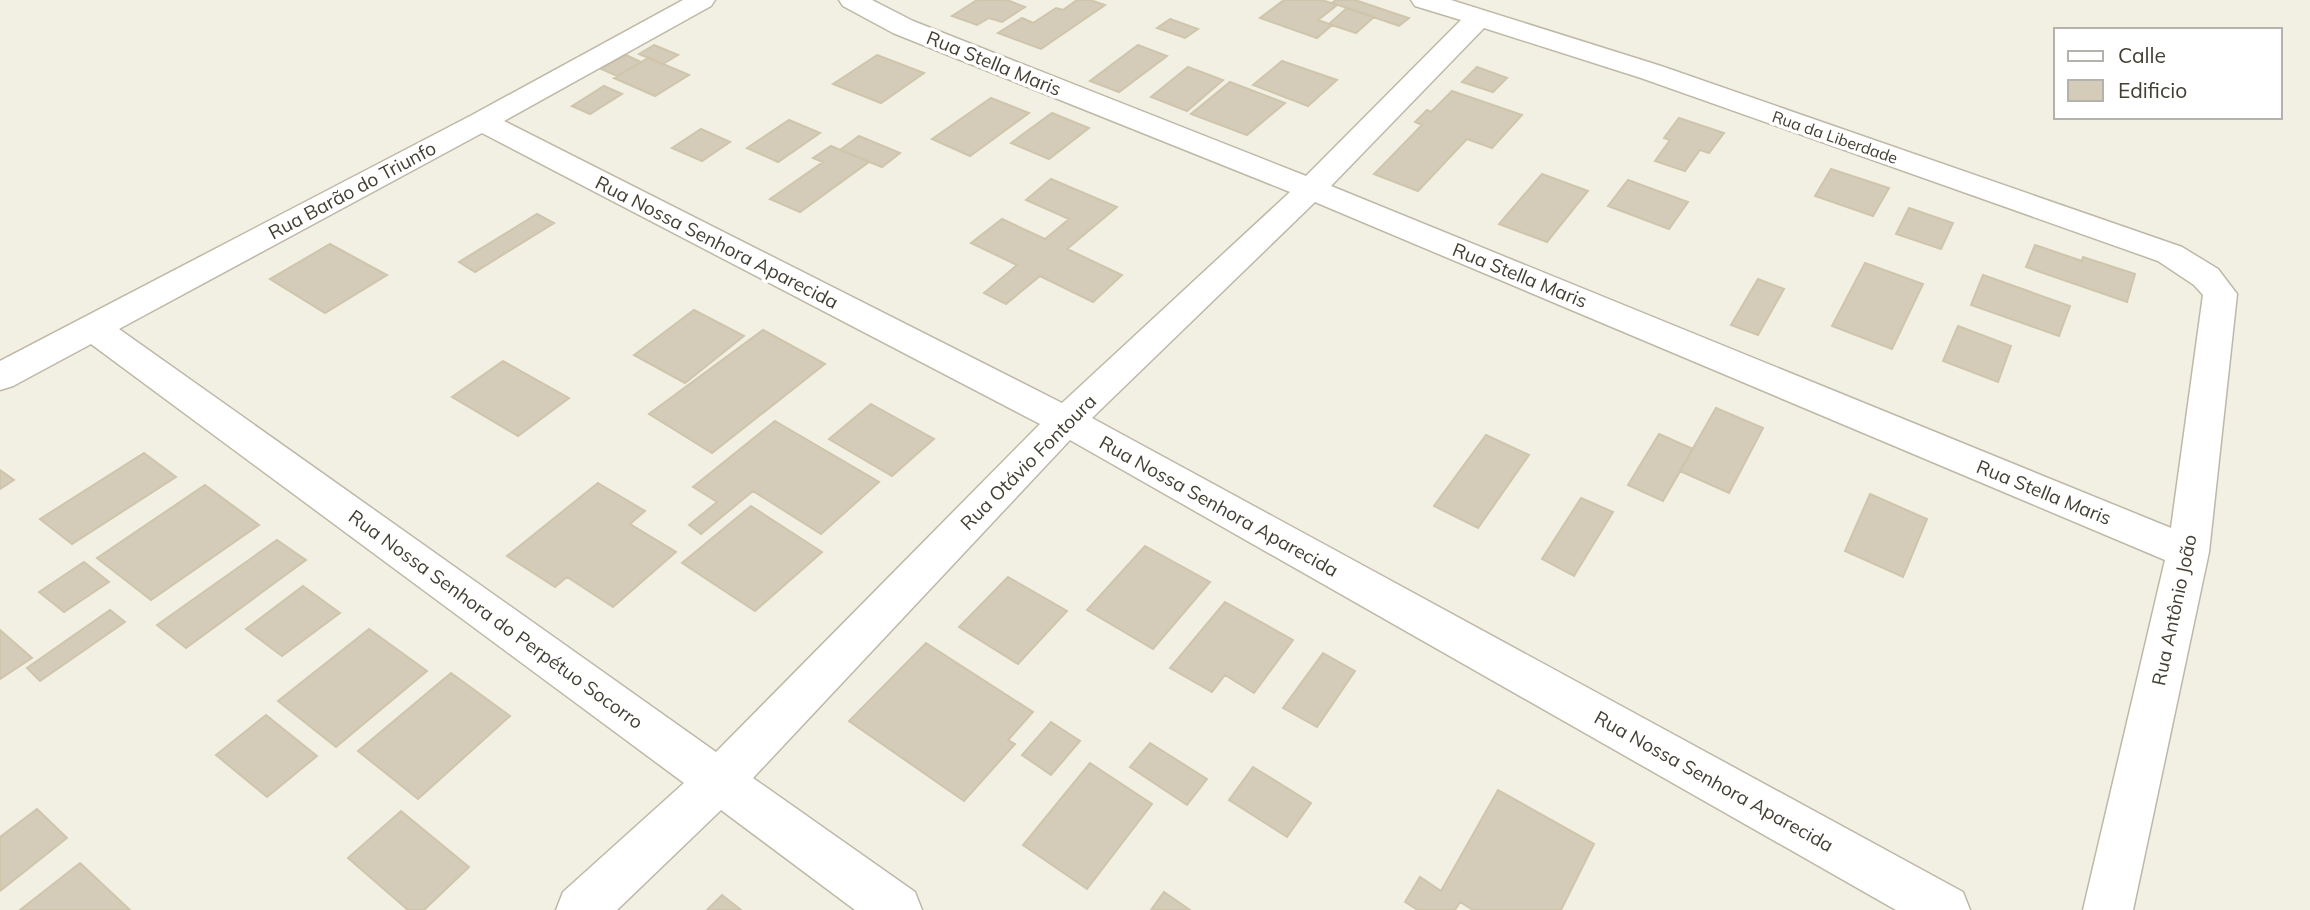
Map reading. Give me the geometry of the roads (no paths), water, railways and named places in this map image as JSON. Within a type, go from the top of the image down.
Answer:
[{"type":"street","name":"Rua Barão do Triunfo","points":[[0,377],[482,121],[702,0]]},
{"type":"street","name":"Rua Stella Maris","points":[[852,0],[903,27],[1311,189],[2188,552]]},
{"type":"street","name":"Rua da Liberdade","points":[[1424,0],[1651,72],[2170,254],[2206,277],[2220,294],[2220,307]]},
{"type":"street","name":"Rua Otávio Fontoura","points":[[581,910],[719,781],[1066,421],[1311,189],[1479,18]]},
{"type":"street","name":"Rua Nossa Senhora Aparecida","points":[[482,121],[1066,421],[1945,910]]},
{"type":"street","name":"Rua Antônio João","points":[[2108,910],[2188,552],[2220,307]]},
{"type":"street","name":"Rua Nossa Senhora do Perpétuo Socorro","points":[[94,328],[897,910]]}]
